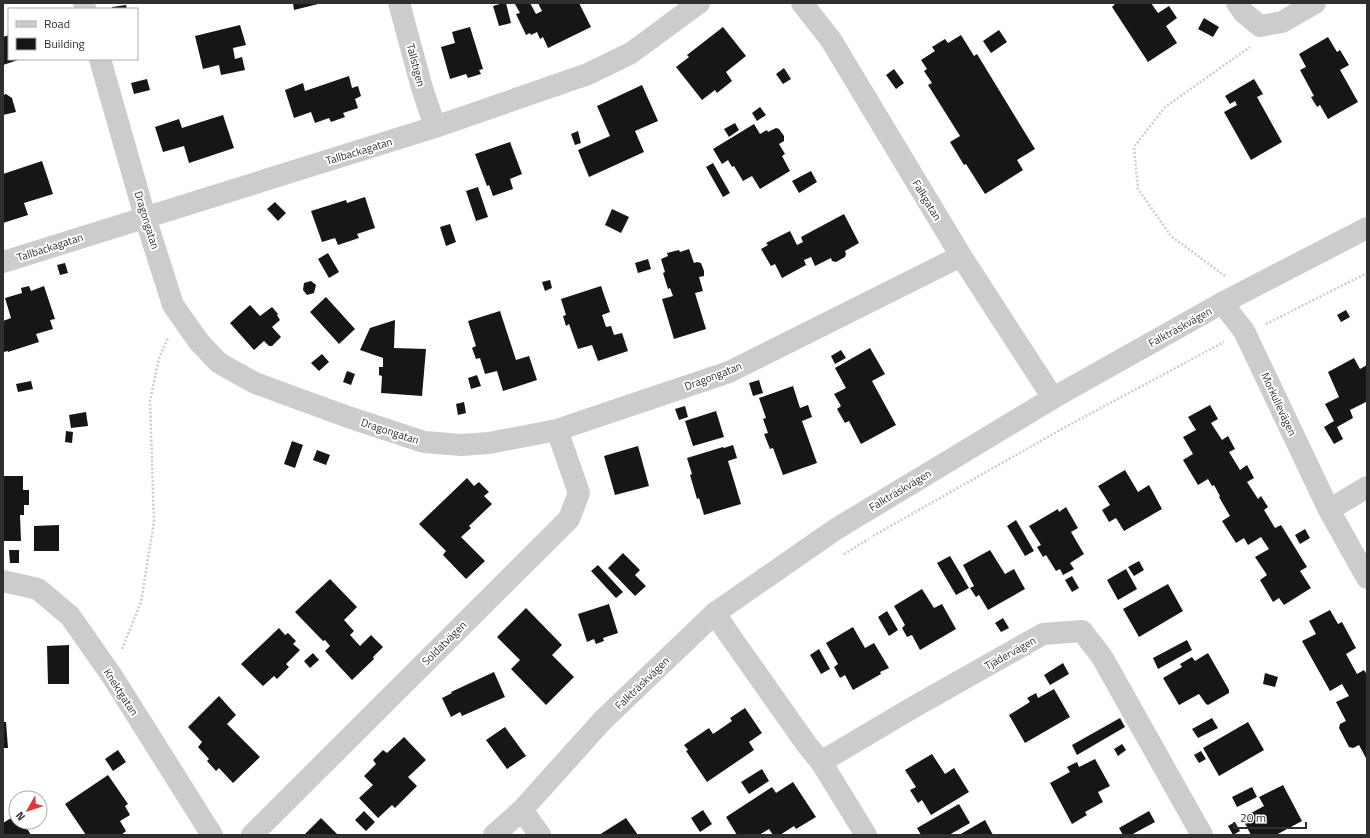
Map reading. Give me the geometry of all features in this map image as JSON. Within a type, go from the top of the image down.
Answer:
[{"type":"street","name":"Tallstigen","points":[[399,3],[422,88],[435,127]]},
{"type":"street","name":"Tallbackagatan","points":[[3,262],[435,127],[588,74],[631,53],[699,3]]},
{"type":"street","name":"Falkgatan","points":[[802,3],[831,40],[961,256],[1053,398]]},
{"type":"street","points":[[1238,3],[1243,12],[1260,26],[1282,22],[1315,3]]},
{"type":"street","name":"Dragongatan","points":[[100,60],[145,217],[173,306],[199,342],[219,363],[255,383],[348,418],[424,442],[461,445],[489,444],[556,430],[729,372],[961,256]]},
{"type":"street","name":"Falkträskvägen","points":[[494,835],[522,810],[602,721],[715,613],[836,529],[1053,398],[1231,299],[1367,228]]},
{"type":"street","name":"Morkullevägen","points":[[1231,299],[1244,332],[1329,510],[1367,578]]},
{"type":"street","name":"Soldatvägen","points":[[252,835],[569,519],[579,493],[556,430]]},
{"type":"street","points":[[1329,510],[1367,486]]},
{"type":"street","name":"Knektgatan","points":[[3,581],[38,589],[70,616],[112,676],[212,835]]},
{"type":"street","points":[[715,613],[821,762],[866,835]]},
{"type":"street","name":"Tjädervägen","points":[[821,762],[912,708],[1043,634],[1082,631],[1102,657],[1202,835]]},
{"type":"street","points":[[522,810],[540,835]]},
{"type":"path","points":[[1231,299],[1224,275],[1171,236],[1138,189],[1134,147],[1165,107],[1249,49],[1260,26]]},
{"type":"path","points":[[839,558],[872,537],[1069,425],[1244,332],[1255,330],[1367,273]]},
{"type":"path","points":[[112,676],[141,602],[154,522],[150,401],[159,358],[169,335],[184,321]]},
{"type":"building","points":[[293,3],[318,3],[318,4],[294,10]]},
{"type":"building","points":[[506,3],[511,23],[499,26],[493,6]]},
{"type":"building","points":[[530,3],[536,14],[542,11],[538,3],[579,3],[591,27],[548,48],[543,37],[540,39],[537,32],[531,35],[530,33],[526,35],[516,14],[520,13],[515,4]]},
{"type":"building","points":[[1116,3],[1151,3],[1158,13],[1169,6],[1177,18],[1166,26],[1177,43],[1148,62],[1112,7]]},
{"type":"building","points":[[126,5],[127,8],[112,8]]},
{"type":"building","points":[[1204,18],[1219,27],[1213,37],[1198,29]]},
{"type":"building","points":[[240,25],[246,45],[233,48],[235,59],[242,57],[245,70],[221,75],[219,65],[203,69],[195,36]]},
{"type":"building","points":[[470,27],[483,69],[479,70],[481,74],[468,78],[466,74],[450,79],[441,47],[455,43],[452,32]]},
{"type":"building","points":[[723,27],[746,56],[726,72],[732,81],[717,93],[715,90],[702,100],[676,67],[689,57],[687,55]]},
{"type":"building","points":[[999,30],[1007,42],[991,53],[983,41]]},
{"type":"building","points":[[8,35],[8,60],[18,60],[3,65],[3,37]]},
{"type":"building","points":[[961,35],[974,56],[977,54],[1035,149],[1017,160],[1023,170],[985,194],[966,164],[964,165],[950,142],[960,136],[928,85],[932,83],[924,71],[927,69],[921,60],[935,51],[932,47],[945,39],[948,43]]},
{"type":"building","points":[[1328,37],[1337,52],[1340,50],[1349,65],[1340,70],[1358,102],[1328,119],[1320,105],[1317,107],[1311,97],[1314,96],[1300,70],[1306,67],[1299,54]]},
{"type":"building","points":[[784,68],[791,79],[783,84],[776,74]]},
{"type":"building","points":[[894,69],[904,83],[896,89],[886,75]]},
{"type":"building","points":[[349,76],[352,88],[358,86],[361,96],[355,99],[358,108],[343,113],[345,117],[331,122],[329,118],[315,123],[311,112],[294,118],[285,90],[303,83],[305,91]]},
{"type":"building","points":[[147,79],[150,90],[134,94],[131,83]]},
{"type":"building","points":[[1254,79],[1263,94],[1257,97],[1282,142],[1251,160],[1224,112],[1237,105],[1235,101],[1230,104],[1225,96]]},
{"type":"building","points":[[642,85],[658,121],[635,131],[644,152],[589,177],[578,150],[610,136],[597,106]]},
{"type":"building","points":[[6,94],[12,98],[16,112],[3,115],[3,95]]},
{"type":"building","points":[[760,107],[766,115],[757,121],[752,113]]},
{"type":"building","points":[[223,115],[234,148],[189,163],[184,146],[163,152],[155,127],[179,119],[182,128]]},
{"type":"building","points":[[735,123],[739,130],[729,137],[724,129]]},
{"type":"building","points":[[754,124],[760,134],[767,130],[768,132],[776,128],[779,129],[784,136],[784,141],[779,144],[785,154],[782,156],[790,171],[760,189],[752,176],[743,181],[734,166],[732,167],[728,160],[722,164],[713,149]]},
{"type":"building","points":[[578,131],[581,143],[575,145],[571,134]]},
{"type":"building","points":[[510,142],[522,174],[510,179],[513,189],[493,196],[489,185],[487,186],[475,154]]},
{"type":"building","points":[[42,161],[53,194],[24,203],[28,215],[3,223],[3,174]]},
{"type":"building","points":[[713,163],[730,193],[723,197],[706,167]]},
{"type":"building","points":[[811,171],[817,182],[799,193],[792,181]]},
{"type":"building","points":[[478,187],[488,217],[476,221],[466,191]]},
{"type":"building","points":[[365,197],[375,228],[357,234],[359,238],[338,245],[335,238],[322,242],[311,211],[346,200],[347,203]]},
{"type":"building","points":[[275,202],[286,213],[278,221],[267,209]]},
{"type":"building","points":[[612,209],[629,217],[621,233],[605,225]]},
{"type":"building","points":[[844,214],[859,243],[845,251],[845,257],[836,262],[832,261],[831,258],[815,266],[811,257],[804,260],[806,265],[782,278],[775,264],[771,266],[761,249],[768,245],[766,243],[790,231],[797,245],[803,242],[801,237]]},
{"type":"building","points":[[450,224],[456,242],[446,246],[440,227]]},
{"type":"building","points":[[689,249],[694,263],[701,263],[704,271],[704,276],[699,277],[703,291],[695,293],[706,329],[674,339],[662,299],[673,296],[670,288],[668,289],[663,273],[665,272],[661,259],[668,256],[667,253],[679,250],[680,252]]},
{"type":"building","points":[[328,253],[339,272],[329,278],[318,259]]},
{"type":"building","points":[[648,259],[651,269],[638,273],[635,263]]},
{"type":"building","points":[[65,263],[68,273],[60,275],[57,265]]},
{"type":"building","points":[[550,280],[552,288],[545,291],[542,282]]},
{"type":"building","points":[[311,281],[316,285],[314,293],[307,295],[303,290],[304,283]]},
{"type":"building","points":[[29,286],[31,291],[44,286],[55,319],[50,320],[53,329],[36,334],[39,342],[4,352],[3,321],[11,318],[5,298],[22,293],[21,288]]},
{"type":"building","points":[[601,286],[610,312],[602,315],[606,327],[611,326],[614,335],[622,333],[628,351],[598,361],[592,345],[578,349],[569,324],[566,326],[563,316],[566,315],[561,299]]},
{"type":"building","points":[[326,297],[355,329],[339,344],[310,312]]},
{"type":"building","points":[[250,305],[260,316],[272,307],[278,314],[277,315],[280,320],[272,327],[281,337],[272,346],[269,346],[264,341],[254,350],[230,323]]},
{"type":"building","points":[[1346,310],[1350,317],[1341,322],[1337,315]]},
{"type":"building","points":[[500,311],[516,360],[529,356],[537,380],[503,391],[497,371],[485,374],[480,358],[476,359],[472,348],[476,346],[468,321]]},
{"type":"building","points":[[395,320],[394,348],[426,349],[422,396],[381,393],[382,376],[379,375],[379,367],[383,367],[383,358],[360,350],[370,328]]},
{"type":"building","points":[[870,348],[885,374],[872,381],[896,425],[861,444],[849,421],[845,423],[837,409],[841,406],[834,394],[846,388],[835,368]]},
{"type":"building","points":[[841,350],[846,358],[835,364],[831,356]]},
{"type":"building","points":[[322,354],[329,362],[319,371],[311,363]]},
{"type":"building","points":[[1354,358],[1360,369],[1367,365],[1367,404],[1366,402],[1350,410],[1353,418],[1337,427],[1343,439],[1334,444],[1324,427],[1334,421],[1325,404],[1339,397],[1328,372]]},
{"type":"building","points":[[347,371],[355,374],[351,385],[343,382]]},
{"type":"building","points":[[477,375],[481,386],[471,389],[468,378]]},
{"type":"building","points":[[759,380],[763,393],[753,396],[749,383]]},
{"type":"building","points":[[31,381],[33,389],[18,392],[16,384]]},
{"type":"building","points":[[793,386],[800,408],[808,405],[812,417],[802,421],[817,463],[783,475],[773,448],[770,449],[764,434],[768,433],[763,419],[766,418],[759,398]]},
{"type":"building","points":[[464,402],[466,413],[458,415],[456,404]]},
{"type":"building","points":[[1210,405],[1218,419],[1211,423],[1222,440],[1228,436],[1235,449],[1229,452],[1240,470],[1247,465],[1254,478],[1247,482],[1258,499],[1261,496],[1268,507],[1264,510],[1275,528],[1281,525],[1307,567],[1300,571],[1311,588],[1284,605],[1279,598],[1273,602],[1260,580],[1267,575],[1255,557],[1269,549],[1261,537],[1248,545],[1244,538],[1236,543],[1222,521],[1230,516],[1214,485],[1212,486],[1208,479],[1198,485],[1183,460],[1193,454],[1183,437],[1196,430],[1188,417]]},
{"type":"building","points":[[685,406],[688,417],[679,420],[675,409]]},
{"type":"building","points":[[716,411],[724,437],[693,446],[685,421]]},
{"type":"building","points":[[86,412],[88,426],[71,428],[69,415]]},
{"type":"building","points":[[66,431],[73,432],[72,443],[65,442]]},
{"type":"building","points":[[292,441],[303,445],[295,468],[284,464]]},
{"type":"building","points":[[733,445],[737,458],[728,461],[741,504],[704,515],[699,498],[697,499],[687,458]]},
{"type":"building","points":[[638,446],[649,486],[615,495],[604,456]]},
{"type":"building","points":[[317,450],[330,455],[326,465],[313,460]]},
{"type":"building","points":[[1125,470],[1138,492],[1149,485],[1162,509],[1124,531],[1116,518],[1109,522],[1102,510],[1110,505],[1098,486]]},
{"type":"building","points":[[3,476],[23,476],[23,490],[29,490],[29,505],[24,505],[24,515],[20,515],[21,541],[3,541]]},
{"type":"building","points":[[467,478],[474,486],[479,482],[489,492],[484,496],[492,504],[469,526],[471,528],[461,537],[485,561],[466,579],[443,555],[446,551],[419,524]]},
{"type":"building","points":[[1066,507],[1078,528],[1071,532],[1084,554],[1070,563],[1074,569],[1063,575],[1060,569],[1056,571],[1046,555],[1043,557],[1037,547],[1041,545],[1029,526],[1058,509],[1059,512]]},
{"type":"building","points":[[1016,520],[1034,551],[1025,556],[1007,526]]},
{"type":"building","points":[[59,525],[59,551],[34,551],[34,526]]},
{"type":"building","points":[[1305,529],[1310,538],[1300,544],[1295,535]]},
{"type":"building","points":[[9,550],[19,550],[19,563],[10,563]]},
{"type":"building","points":[[990,550],[1005,574],[1014,569],[1025,589],[988,610],[979,595],[976,597],[970,588],[974,586],[963,565]]},
{"type":"building","points":[[623,553],[640,570],[635,575],[646,586],[635,596],[608,568]]},
{"type":"building","points":[[950,556],[969,588],[956,595],[937,563]]},
{"type":"building","points":[[1139,561],[1144,570],[1134,576],[1128,567]]},
{"type":"building","points":[[598,565],[623,592],[616,598],[591,571]]},
{"type":"building","points":[[1126,569],[1137,589],[1118,600],[1107,580]]},
{"type":"building","points":[[1072,576],[1079,588],[1072,592],[1065,580]]},
{"type":"building","points":[[330,579],[357,607],[344,620],[354,631],[350,635],[360,646],[371,635],[383,647],[373,657],[374,659],[352,680],[325,651],[330,646],[325,640],[323,641],[295,612]]},
{"type":"building","points":[[1168,584],[1183,611],[1139,637],[1123,609]]},
{"type":"building","points":[[922,589],[934,608],[942,604],[956,629],[920,650],[912,635],[907,637],[902,628],[905,625],[894,606]]},
{"type":"building","points":[[609,604],[618,633],[603,638],[604,641],[596,644],[594,639],[587,642],[578,614]]},
{"type":"building","points":[[526,608],[562,645],[552,655],[574,677],[546,705],[511,669],[520,660],[497,637]]},
{"type":"building","points":[[1330,610],[1338,624],[1342,622],[1356,648],[1346,654],[1357,674],[1364,670],[1367,675],[1367,760],[1359,745],[1353,748],[1349,747],[1339,728],[1340,724],[1346,721],[1336,702],[1349,696],[1342,684],[1330,691],[1302,641],[1316,634],[1309,621]]},
{"type":"building","points":[[887,611],[898,630],[889,636],[878,617]]},
{"type":"building","points":[[1003,618],[1009,628],[1001,632],[995,623]]},
{"type":"building","points":[[853,627],[865,648],[874,643],[889,668],[880,672],[881,674],[853,690],[845,675],[840,678],[834,667],[838,664],[826,643]]},
{"type":"building","points":[[279,628],[285,635],[288,633],[296,641],[293,644],[300,650],[286,664],[289,667],[277,679],[274,676],[263,686],[241,664]]},
{"type":"building","points":[[1187,640],[1192,650],[1158,669],[1153,658]]},
{"type":"building","points":[[69,645],[69,684],[48,684],[47,646]]},
{"type":"building","points":[[819,649],[830,669],[821,674],[810,655]]},
{"type":"building","points":[[313,653],[319,660],[310,668],[304,661]]},
{"type":"building","points":[[1208,653],[1229,690],[1229,693],[1208,705],[1199,694],[1179,705],[1163,678],[1182,667],[1180,664],[1192,657],[1195,661]]},
{"type":"building","points":[[1063,663],[1069,674],[1050,685],[1044,675]]},
{"type":"building","points":[[494,672],[505,697],[462,716],[460,712],[451,717],[442,698],[452,693],[451,692]]},
{"type":"building","points":[[1265,673],[1278,677],[1275,687],[1263,684]]},
{"type":"building","points":[[1054,689],[1070,717],[1025,743],[1009,715],[1030,702],[1027,698],[1036,693],[1038,698]]},
{"type":"building","points":[[219,696],[236,715],[227,724],[260,757],[233,783],[219,768],[216,771],[207,761],[209,759],[198,747],[202,742],[188,727]]},
{"type":"building","points":[[745,708],[762,733],[749,742],[754,750],[707,782],[686,751],[688,750],[684,745],[709,728],[713,734],[732,721],[730,718]]},
{"type":"building","points":[[1120,718],[1125,727],[1077,755],[1072,745]]},
{"type":"building","points":[[1212,718],[1218,728],[1198,738],[1192,729]]},
{"type":"building","points":[[3,722],[6,722],[8,748],[3,748]]},
{"type":"building","points":[[1248,722],[1264,750],[1219,776],[1203,748]]},
{"type":"building","points":[[505,727],[526,756],[507,769],[486,740]]},
{"type":"building","points":[[404,737],[426,760],[408,777],[417,786],[395,808],[392,805],[378,818],[359,798],[373,785],[364,776],[376,764],[373,760],[383,750],[387,753]]},
{"type":"building","points":[[1122,744],[1126,750],[1118,756],[1114,749]]},
{"type":"building","points":[[118,750],[126,762],[113,771],[105,759]]},
{"type":"building","points":[[1201,751],[1206,759],[1199,763],[1194,755]]},
{"type":"building","points":[[932,754],[945,774],[954,768],[969,792],[931,815],[922,800],[918,803],[910,790],[916,787],[905,770]]},
{"type":"building","points":[[1095,759],[1110,786],[1098,792],[1103,802],[1085,812],[1087,815],[1072,824],[1050,783],[1070,772],[1067,767],[1077,762],[1079,767]]},
{"type":"building","points":[[762,769],[769,781],[749,794],[741,782]]},
{"type":"building","points":[[108,775],[128,804],[125,806],[130,815],[120,821],[126,831],[121,835],[86,835],[65,804]]},
{"type":"building","points":[[793,782],[816,817],[796,829],[794,826],[780,835],[773,835],[769,829],[759,835],[737,835],[726,817],[772,787],[776,793]]},
{"type":"building","points":[[1283,785],[1302,821],[1276,835],[1251,835],[1242,818],[1264,806],[1259,797]]},
{"type":"building","points":[[1252,787],[1257,797],[1237,807],[1232,797]]},
{"type":"building","points":[[959,804],[970,823],[949,835],[921,835],[917,828]]},
{"type":"building","points":[[703,810],[712,824],[700,832],[691,818]]},
{"type":"building","points":[[364,811],[375,822],[366,831],[355,820]]},
{"type":"building","points":[[1149,811],[1155,822],[1131,835],[1123,835],[1119,828]]},
{"type":"building","points":[[321,818],[338,835],[304,835]]},
{"type":"building","points":[[626,818],[638,835],[599,835]]},
{"type":"building","points":[[8,820],[8,830],[28,830],[31,835],[3,835],[3,823]]},
{"type":"building","points":[[985,820],[993,835],[959,835]]},
{"type":"building","points":[[1235,822],[1240,831],[1233,835],[1228,826]]}]
